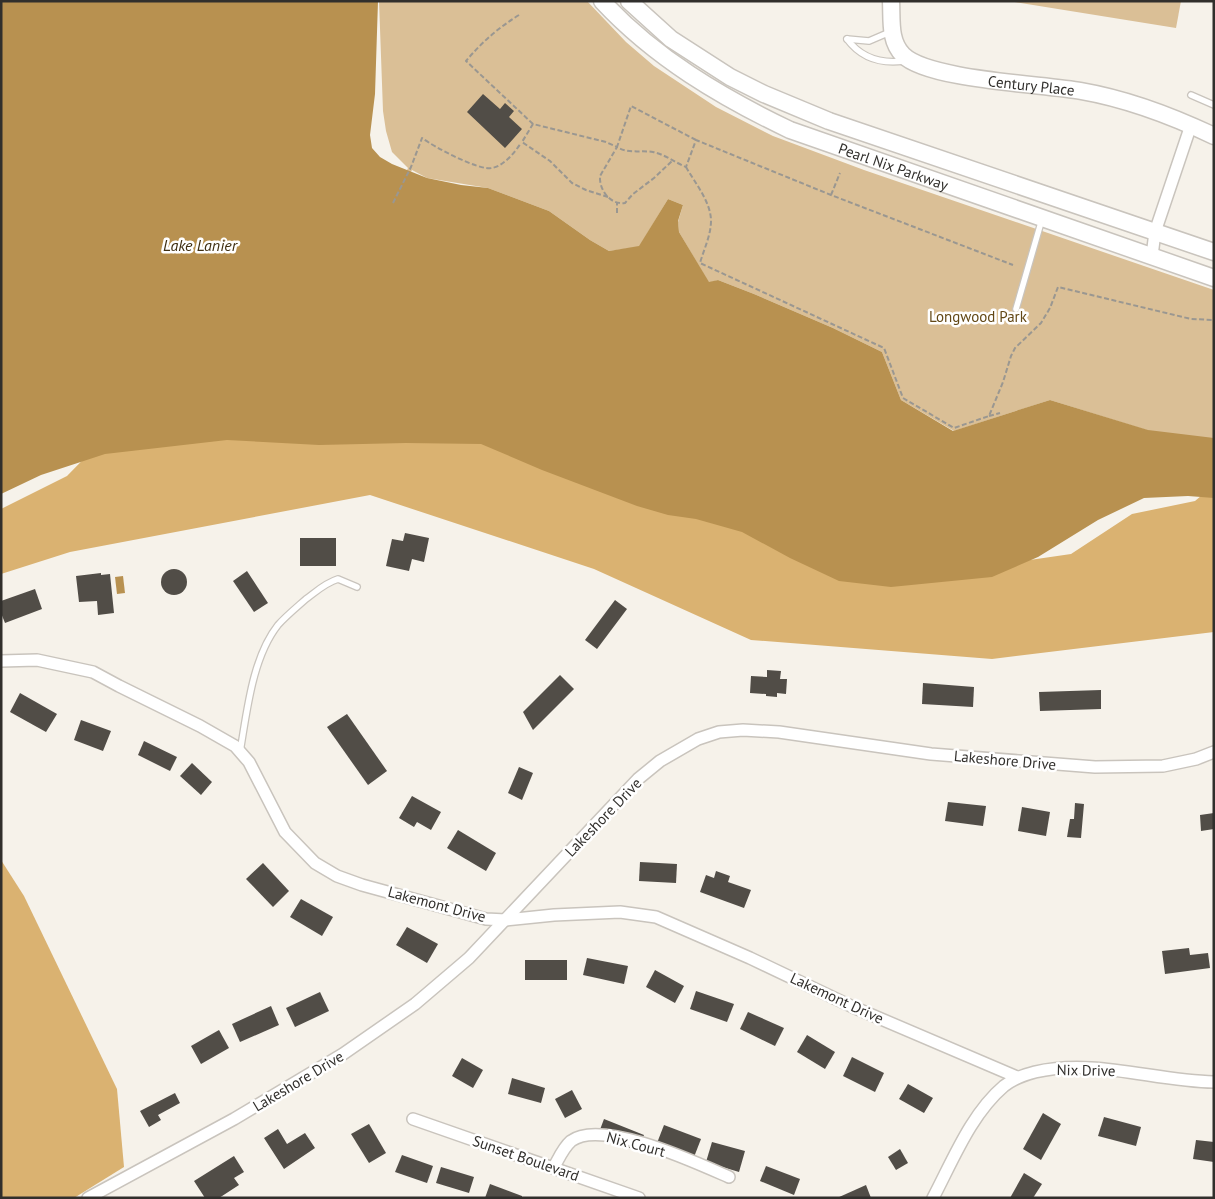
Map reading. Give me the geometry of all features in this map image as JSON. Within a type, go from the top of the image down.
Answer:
[{"type":"street","name":"Pearl Nix Parkway","points":[[602,1],[636,34],[676,66],[759,116],[806,136],[1214,278]]},
{"type":"street","name":"Pearl Nix Parkway","points":[[629,1],[678,44],[730,77],[764,94],[829,121],[1214,252]]},
{"type":"street","points":[[891,1],[892,32],[897,47],[910,60]]},
{"type":"street","name":"Century Place","points":[[910,60],[942,72],[1081,91],[1132,103],[1191,125],[1214,136]]},
{"type":"street","points":[[1152,256],[1155,232],[1191,125]]},
{"type":"street","name":"Lakemont Drive","points":[[1,661],[37,660],[93,672],[200,726],[235,746],[249,762],[285,832],[315,863],[337,876],[362,885],[486,919],[506,920],[554,915],[620,912],[656,917],[881,1019],[1017,1077]]},
{"type":"street","name":"Lakeshore Drive","points":[[88,1198],[234,1119],[343,1054],[415,1004],[469,958],[638,779],[679,748],[698,739],[719,732],[743,730],[779,732],[931,754],[1095,767],[1163,766],[1196,759],[1214,752]]},
{"type":"street","name":"Nix Drive","points":[[933,1198],[970,1128],[985,1106],[1004,1086],[1017,1077],[1058,1068],[1099,1068],[1214,1082]]},
{"type":"street","name":"Sunset Boulevard","points":[[413,1119],[639,1198]]},
{"type":"street","name":"Nix Court","points":[[554,1167],[563,1151],[572,1141],[590,1134],[609,1135],[645,1144],[729,1177]]},
{"type":"lane","points":[[892,32],[869,41],[846,39],[864,55],[876,60],[889,63],[910,60]]},
{"type":"lane","points":[[1191,95],[1214,105]]},
{"type":"lane","points":[[1016,309],[1042,218]]},
{"type":"lane","points":[[240,752],[248,705],[259,660],[278,626],[327,583],[338,579],[358,587]]},
{"type":"path","points":[[519,15],[496,29],[466,61],[533,124],[606,142],[631,152],[652,152],[686,167],[707,203],[712,219],[700,263],[884,348],[902,398],[954,428],[1000,413]]},
{"type":"path","points":[[608,197],[600,186],[600,176],[617,147],[631,106],[696,140],[831,195],[1013,265]]},
{"type":"path","points":[[393,203],[411,167],[422,138],[430,144],[485,168],[498,166],[514,153],[533,124]]},
{"type":"path","points":[[686,167],[696,140]]},
{"type":"path","points":[[522,142],[550,161],[572,182],[586,190],[608,197],[617,203],[625,203],[672,161]]},
{"type":"path","points":[[831,195],[840,172]]},
{"type":"path","points":[[617,203],[617,213]]},
{"type":"path","points":[[989,416],[1015,348],[1041,322],[1050,308],[1058,287],[1191,320],[1214,320]]},
{"type":"green space","name":"Longwood Park","points":[[379,1],[587,1],[626,42],[654,66],[716,107],[773,136],[864,170],[1214,290],[1214,451],[1050,400],[954,431],[901,400],[882,352],[833,328],[754,294],[718,280],[709,283],[679,232],[678,222],[683,205],[668,199],[639,247],[609,251],[549,211],[488,188],[427,178],[412,170],[395,203],[392,202],[408,168],[392,152],[386,131],[383,111]]},
{"type":"green space","points":[[1008,1],[1181,1],[1176,28]]},
{"type":"shaded area","points":[[393,422],[545,450],[935,574],[1071,554],[1132,514],[1195,501],[1214,485],[1214,632],[992,659],[751,640],[594,569],[370,495],[70,552],[1,574],[1,509],[67,476],[114,428]]},
{"type":"shaded area","points":[[1,860],[24,896],[117,1089],[124,1167],[74,1198],[1,1198]]},
{"type":"water","name":"Lake Lanier","points":[[1,1],[378,1],[375,94],[370,135],[372,148],[380,157],[427,178],[488,188],[549,211],[609,251],[639,246],[668,199],[683,205],[678,221],[679,232],[709,282],[718,280],[754,294],[833,328],[882,352],[901,400],[953,431],[1050,400],[1148,430],[1214,438],[1214,498],[1188,496],[1144,498],[1098,520],[1038,557],[992,577],[891,587],[839,581],[790,558],[742,532],[696,519],[668,515],[637,506],[542,470],[481,444],[319,445],[227,440],[105,454],[41,475],[1,494]]},
{"type":"water","points":[[123,576],[125,593],[117,594],[115,577]]},
{"type":"building","points":[[483,94],[500,109],[505,103],[514,111],[509,117],[522,129],[505,148],[467,112]]},
{"type":"building","points":[[405,533],[429,538],[424,562],[412,559],[409,571],[386,566],[392,539],[403,541]]},
{"type":"building","points":[[300,538],[336,538],[336,566],[300,566]]},
{"type":"building","points":[[174,569],[183,573],[187,582],[183,591],[174,595],[165,591],[161,582],[165,573]]},
{"type":"building","points":[[247,571],[268,603],[254,612],[233,581]]},
{"type":"building","points":[[101,573],[101,575],[110,574],[114,613],[98,615],[97,601],[79,602],[76,576]]},
{"type":"building","points":[[35,589],[42,609],[5,623],[1,613],[1,601]]},
{"type":"building","points":[[615,600],[627,609],[597,649],[585,640]]},
{"type":"building","points":[[767,670],[781,671],[780,679],[787,679],[786,694],[777,693],[777,697],[750,693],[751,676],[767,677]]},
{"type":"building","points":[[560,675],[574,689],[533,730],[523,712]]},
{"type":"building","points":[[923,683],[974,687],[973,707],[922,704]]},
{"type":"building","points":[[1101,690],[1101,709],[1040,711],[1039,692]]},
{"type":"building","points":[[20,693],[57,714],[46,732],[10,712]]},
{"type":"building","points":[[347,714],[387,771],[368,785],[327,727]]},
{"type":"building","points":[[81,720],[111,731],[103,751],[74,740]]},
{"type":"building","points":[[144,741],[177,757],[170,771],[138,755]]},
{"type":"building","points":[[192,763],[212,782],[201,795],[180,776]]},
{"type":"building","points":[[519,767],[533,773],[522,800],[508,793]]},
{"type":"building","points":[[412,796],[441,812],[431,830],[417,822],[414,827],[399,818]]},
{"type":"building","points":[[948,802],[986,806],[983,826],[945,821]]},
{"type":"building","points":[[1075,803],[1084,804],[1081,838],[1067,837],[1070,819],[1074,819]]},
{"type":"building","points":[[1022,807],[1050,812],[1046,836],[1018,831]]},
{"type":"building","points":[[1214,813],[1214,829],[1201,831],[1200,815]]},
{"type":"building","points":[[458,830],[496,853],[486,871],[447,848]]},
{"type":"building","points":[[640,862],[677,864],[676,883],[639,881]]},
{"type":"building","points":[[263,863],[289,891],[273,907],[246,879]]},
{"type":"building","points":[[716,871],[730,876],[728,882],[751,890],[744,908],[700,892],[706,875],[714,878]]},
{"type":"building","points":[[301,899],[333,917],[322,936],[290,917]]},
{"type":"building","points":[[407,927],[438,944],[427,963],[396,945]]},
{"type":"building","points":[[1189,948],[1190,955],[1208,953],[1210,968],[1165,974],[1162,951]]},
{"type":"building","points":[[587,958],[628,966],[624,984],[583,975]]},
{"type":"building","points":[[525,960],[567,960],[567,980],[525,980]]},
{"type":"building","points":[[655,970],[684,986],[675,1003],[646,987]]},
{"type":"building","points":[[696,991],[734,1004],[727,1022],[690,1009]]},
{"type":"building","points":[[320,992],[329,1011],[295,1027],[286,1008]]},
{"type":"building","points":[[271,1006],[279,1025],[240,1042],[232,1024]]},
{"type":"building","points":[[748,1012],[784,1028],[775,1046],[740,1029]]},
{"type":"building","points":[[219,1030],[229,1048],[201,1064],[191,1046]]},
{"type":"building","points":[[807,1035],[835,1052],[825,1069],[797,1052]]},
{"type":"building","points":[[852,1057],[884,1073],[875,1092],[843,1076]]},
{"type":"building","points":[[462,1058],[483,1070],[473,1088],[452,1076]]},
{"type":"building","points":[[512,1078],[545,1088],[541,1103],[508,1094]]},
{"type":"building","points":[[908,1084],[933,1098],[924,1113],[899,1099]]},
{"type":"building","points":[[572,1090],[582,1109],[565,1118],[555,1099]]},
{"type":"building","points":[[175,1093],[180,1103],[158,1115],[161,1120],[149,1127],[140,1111]]},
{"type":"building","points":[[1043,1113],[1061,1124],[1041,1160],[1023,1149]]},
{"type":"building","points":[[1104,1117],[1141,1127],[1136,1146],[1098,1136]]},
{"type":"building","points":[[604,1119],[644,1135],[637,1151],[598,1135]]},
{"type":"building","points":[[369,1124],[386,1153],[369,1163],[351,1134]]},
{"type":"building","points":[[664,1125],[701,1139],[694,1157],[657,1143]]},
{"type":"building","points":[[278,1129],[287,1144],[305,1133],[315,1148],[284,1169],[264,1138]]},
{"type":"building","points":[[1196,1140],[1214,1142],[1214,1162],[1193,1159]]},
{"type":"building","points":[[712,1142],[745,1151],[739,1172],[706,1162]]},
{"type":"building","points":[[900,1149],[908,1163],[896,1170],[888,1157]]},
{"type":"building","points":[[402,1155],[433,1166],[427,1183],[395,1172]]},
{"type":"building","points":[[234,1156],[244,1172],[234,1178],[239,1185],[219,1198],[205,1198],[194,1181]]},
{"type":"building","points":[[766,1166],[800,1179],[794,1195],[760,1181]]},
{"type":"building","points":[[441,1167],[474,1177],[469,1193],[436,1183]]},
{"type":"building","points":[[1024,1173],[1042,1184],[1033,1198],[1010,1198]]},
{"type":"building","points":[[490,1184],[522,1196],[522,1198],[485,1198]]},
{"type":"building","points":[[866,1185],[871,1198],[837,1198]]}]
